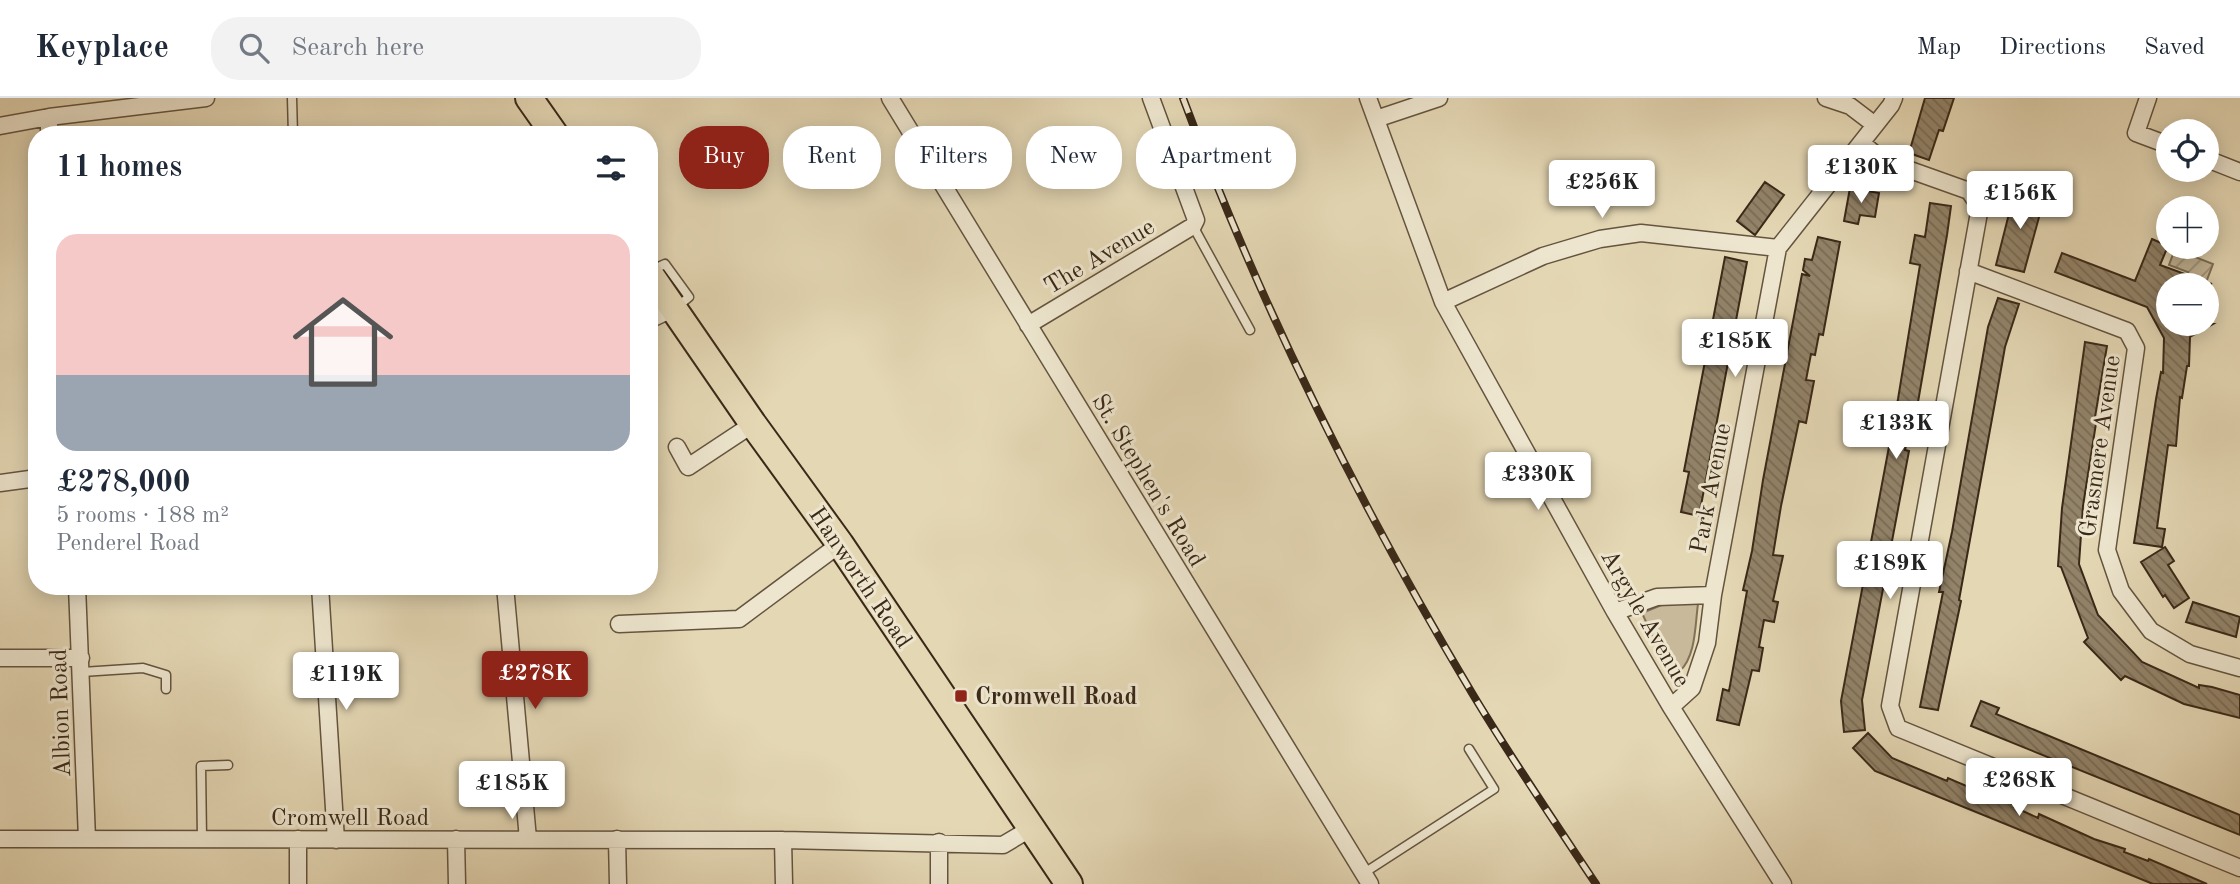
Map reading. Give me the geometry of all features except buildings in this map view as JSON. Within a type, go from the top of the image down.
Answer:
[{"type":"main road","points":[[529,98],[545,126]]},
{"type":"main road","name":"Hanworth Road","points":[[658,285],[753,424],[841,544],[1069,884]]},
{"type":"street","points":[[0,126],[109,104],[206,98]]},
{"type":"street","name":"St. Stephen's Road","points":[[890,98],[1367,878]]},
{"type":"street","points":[[1151,98],[1196,220],[1193,226]]},
{"type":"street","name":"Argyle Avenue","points":[[1368,98],[1443,302],[1615,612],[1671,707],[1783,884]]},
{"type":"street","points":[[1376,120],[1439,98]]},
{"type":"street","points":[[1826,98],[1850,106],[1875,125]]},
{"type":"street","name":"Park Avenue","points":[[1671,707],[1692,688],[1707,643],[1713,595],[1778,247],[1862,143],[1894,98]]},
{"type":"street","points":[[2148,98],[2136,133],[2156,140]]},
{"type":"street","points":[[50,117],[50,126]]},
{"type":"street","points":[[1862,143],[1882,160],[1969,191],[1980,207],[1890,706],[1898,728],[2240,868]]},
{"type":"street","points":[[2219,164],[2240,172]]},
{"type":"street","name":"The Avenue","points":[[1028,325],[1193,226]]},
{"type":"street","points":[[1443,302],[1544,256],[1600,239],[1641,233],[1778,247]]},
{"type":"street","name":"Grasmere Avenue","points":[[1968,271],[2127,331],[2136,348],[2108,550],[2121,591],[2151,631],[2190,654],[2240,668]]},
{"type":"street","points":[[658,316],[674,309]]},
{"type":"street","points":[[677,447],[688,467],[753,424]]},
{"type":"street","points":[[0,483],[28,479]]},
{"type":"street","points":[[619,624],[739,619],[841,544]]},
{"type":"street","name":"Albion Road","points":[[77,595],[87,839]]},
{"type":"street","points":[[321,595],[336,840]]},
{"type":"street","points":[[506,595],[528,839]]},
{"type":"street","points":[[1615,612],[1657,597],[1713,595]]},
{"type":"street","points":[[0,658],[81,665]]},
{"type":"street","name":"Cromwell Road","points":[[0,839],[617,839],[1003,845],[1030,829]]},
{"type":"street","points":[[298,839],[298,884]]},
{"type":"street","points":[[456,839],[457,884]]},
{"type":"street","points":[[617,839],[618,884]]},
{"type":"street","points":[[783,840],[783,884]]},
{"type":"street","points":[[939,842],[939,884]]},
{"type":"lane","points":[[292,98],[293,126]]},
{"type":"lane","points":[[1193,226],[1250,330]]},
{"type":"lane","points":[[81,665],[143,668],[166,675],[166,689]]},
{"type":"lane","points":[[1367,878],[1494,789],[1469,750]]},
{"type":"lane","points":[[202,839],[201,766],[228,765]]},
{"type":"shaded area","points":[[2171,259],[2200,259],[2213,264],[2210,273],[2188,273],[2169,265]]},
{"type":"shaded area","points":[[1664,604],[1698,604],[1692,649],[1680,671],[1665,664],[1642,613]]},
{"type":"railway","points":[[1183,98],[1278,327],[1351,476],[1430,622],[1472,693],[1596,884]]},
{"type":"place","name":"Cromwell Road","points":[[961,696]]}]
